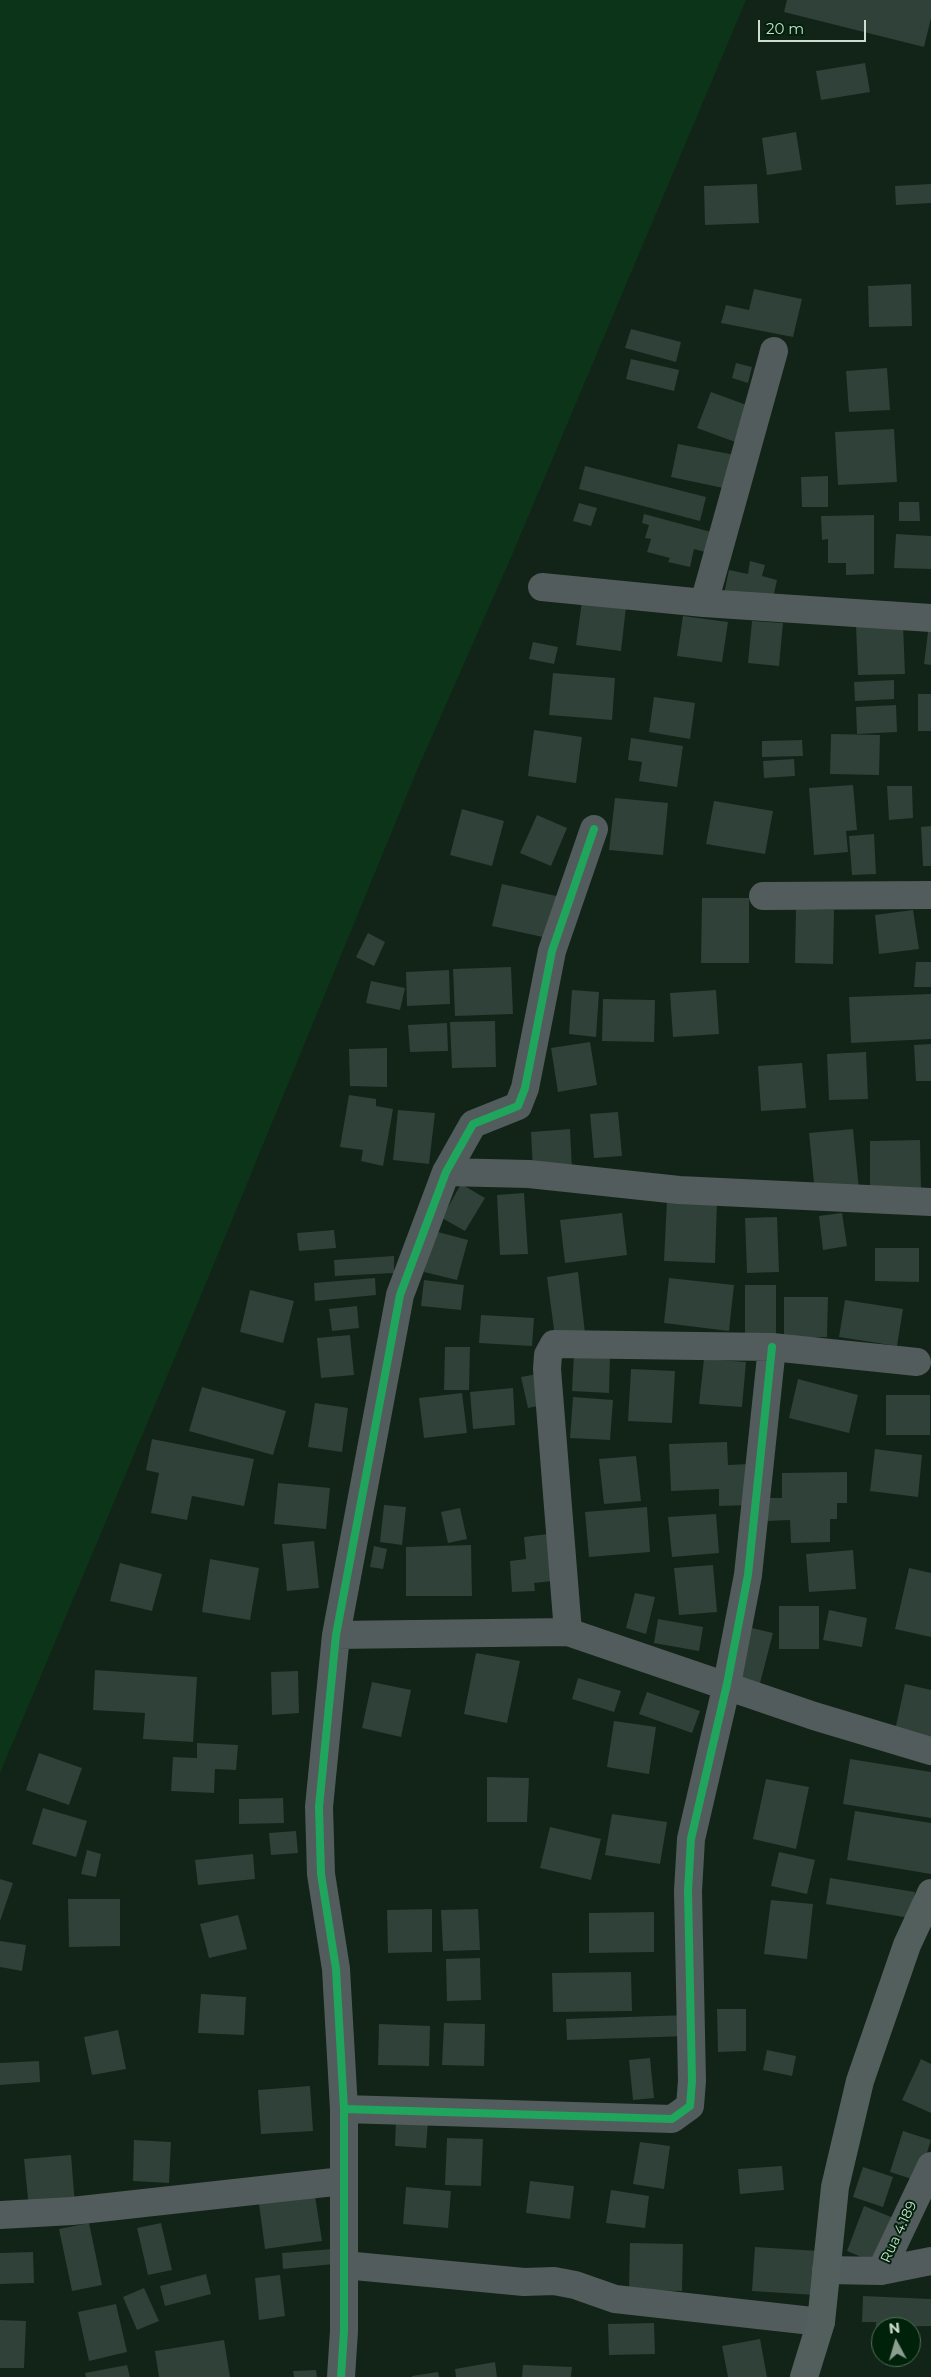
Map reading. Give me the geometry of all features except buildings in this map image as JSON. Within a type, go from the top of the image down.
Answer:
[{"type":"street","points":[[704,603],[774,351]]},
{"type":"street","points":[[542,587],[704,603],[931,618]]},
{"type":"street","points":[[341,2377],[344,2265],[344,2109],[336,1968],[321,1874],[319,1806],[336,1635],[400,1295],[446,1172],[473,1124],[518,1106],[525,1088],[552,951],[594,829]]},
{"type":"street","points":[[763,896],[931,895]]},
{"type":"street","points":[[446,1172],[529,1174],[678,1190],[931,1202]]},
{"type":"street","points":[[568,1632],[546,1369],[548,1355],[554,1344],[772,1347],[917,1362]]},
{"type":"street","points":[[344,2109],[672,2119],[690,2106],[688,1891],[691,1839],[727,1684],[748,1576],[772,1347]]},
{"type":"street","points":[[336,1635],[568,1632],[727,1684],[814,1716],[931,1751]]},
{"type":"street","points":[[804,2377],[821,2322],[835,2187],[860,2081],[906,1944],[931,1893]]},
{"type":"street","name":"Rua 4.189","points":[[881,2271],[931,2166]]},
{"type":"street","points":[[0,2214],[72,2211],[343,2181]]},
{"type":"street","points":[[826,2270],[881,2271],[931,2261]]},
{"type":"street","points":[[344,2265],[524,2282],[554,2281],[576,2285],[615,2299],[821,2322]]},
{"type":"shaded area","points":[[0,0],[746,0],[512,555],[418,768],[202,1293],[0,1773]]},
{"type":"cycle path","points":[[341,2377],[344,2331],[344,2109],[336,1969],[321,1874],[319,1807],[336,1635],[400,1295],[446,1172],[473,1124],[518,1106],[525,1088],[552,951],[594,829]]},
{"type":"cycle path","points":[[344,2109],[672,2119],[690,2106],[692,2081],[688,1891],[691,1839],[727,1684],[748,1575],[772,1347]]}]
